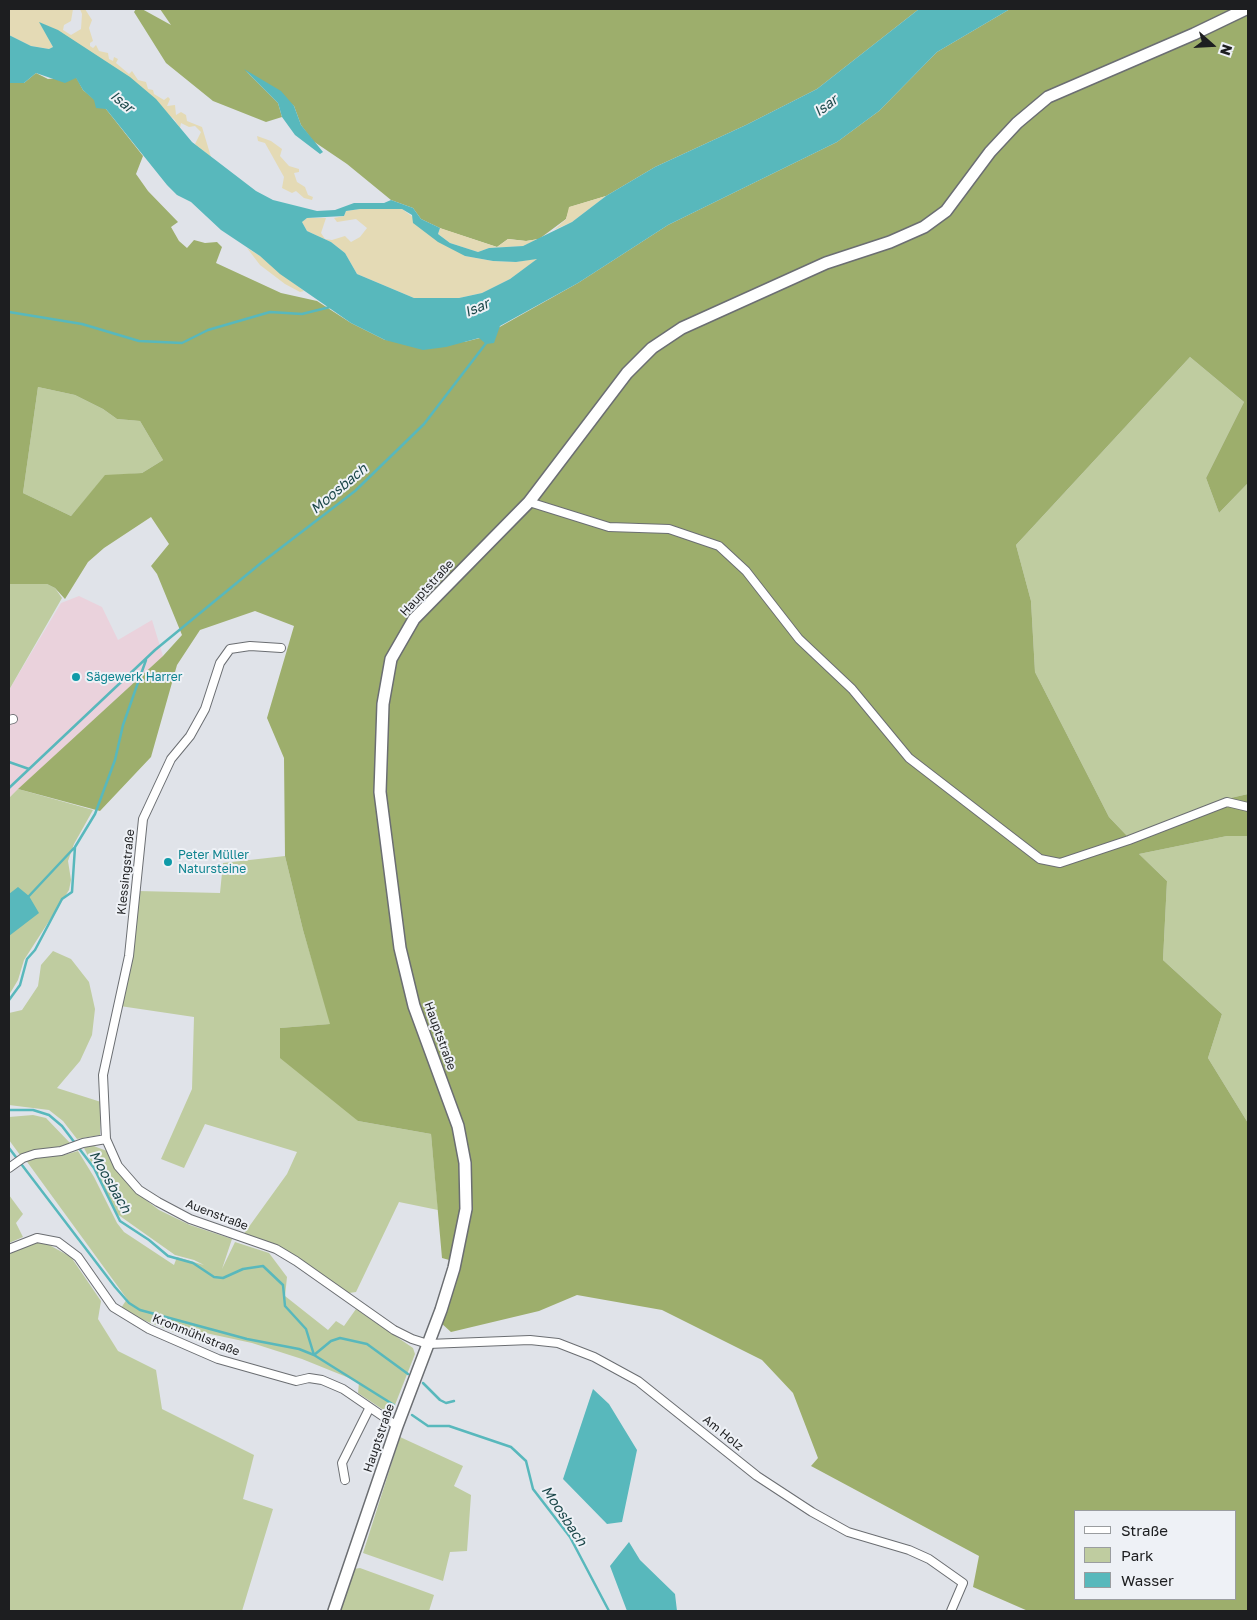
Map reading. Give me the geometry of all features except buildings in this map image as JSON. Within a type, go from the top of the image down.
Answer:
[{"type":"main road","name":"Hauptstraße","points":[[334,1611],[397,1426],[443,1301],[460,1243],[466,1209],[465,1163],[458,1126],[414,1006],[400,948],[380,792],[383,704],[391,659],[414,619],[529,502],[627,373],[652,348],[682,328],[826,263],[890,242],[924,227],[946,211],[990,152],[1017,123],[1048,97],[1194,34],[1246,9]]},
{"type":"street","points":[[529,502],[609,527],[669,529],[719,546],[746,571],[799,639],[852,689],[909,758],[1040,859],[1060,863],[1129,840],[1227,802],[1248,807]]},
{"type":"street","name":"Klessingstraße","points":[[106,1139],[103,1075],[129,956],[143,819],[171,759],[190,736],[205,709],[220,663],[230,649],[250,646],[281,648]]},
{"type":"street","points":[[11,1166],[23,1158],[106,1139]]},
{"type":"street","name":"Auenstraße","points":[[106,1139],[118,1166],[139,1190],[190,1219],[276,1249],[394,1330],[428,1344]]},
{"type":"street","name":"Kronmühlstraße","points":[[9,1249],[17,1244],[37,1238],[58,1242],[78,1257],[113,1308],[149,1329],[218,1359],[296,1381],[309,1378],[322,1380],[343,1389],[369,1409],[397,1426]]},
{"type":"street","name":"Am Holz","points":[[428,1344],[530,1340],[558,1343],[594,1357],[638,1380],[757,1476],[812,1512],[848,1532],[923,1556],[963,1582],[950,1611]]},
{"type":"street","points":[[345,1480],[342,1463],[369,1409]]},
{"type":"shaded area","points":[[79,596],[102,607],[118,640],[152,620],[163,656],[9,798],[9,690],[61,603]]},
{"type":"green space","points":[[136,9],[142,9],[171,25],[160,9],[919,9],[817,89],[746,125],[655,167],[606,196],[570,207],[566,219],[539,239],[526,241],[508,239],[497,247],[442,229],[421,219],[413,208],[391,200],[347,164],[313,141],[301,125],[294,106],[246,71],[278,103],[282,117],[266,122],[213,101],[166,63],[134,12]]},
{"type":"green space","points":[[1010,9],[1248,9],[1248,483],[1219,513],[1206,478],[1244,402],[1190,357],[1016,545],[1031,601],[1035,672],[1109,817],[1129,838],[1213,802],[1248,794],[1248,836],[1227,836],[1139,854],[1167,881],[1163,960],[1222,1014],[1208,1058],[1248,1123],[1248,1611],[1028,1611],[973,1587],[979,1556],[811,1466],[818,1458],[793,1393],[762,1360],[662,1310],[577,1295],[539,1311],[451,1332],[441,1323],[460,1263],[442,1258],[431,1134],[358,1121],[280,1058],[280,1028],[330,1024],[303,930],[285,856],[284,758],[267,718],[294,626],[255,611],[200,630],[177,665],[151,757],[100,811],[18,789],[163,656],[182,635],[157,574],[151,566],[169,544],[151,517],[104,548],[88,562],[65,599],[55,588],[47,584],[9,584],[9,83],[24,83],[36,73],[48,79],[76,77],[83,90],[106,109],[143,156],[136,174],[148,191],[178,222],[171,227],[179,241],[187,248],[194,240],[205,243],[217,242],[222,247],[216,263],[281,293],[317,301],[351,323],[385,340],[464,342],[480,338],[578,283],[668,225],[837,142],[879,111],[937,52]],"holes":[[[38,387],[75,395],[103,409],[117,419],[140,421],[163,460],[142,473],[105,475],[71,516],[23,493]]]},
{"type":"green space","points":[[1190,357],[1244,402],[1206,478],[1219,513],[1248,483],[1248,794],[1213,802],[1129,838],[1109,817],[1035,672],[1031,601],[1016,545]]},
{"type":"green space","points":[[38,387],[75,395],[103,409],[117,419],[140,421],[163,460],[142,473],[105,476],[71,516],[23,493]]},
{"type":"green space","points":[[9,584],[47,584],[55,588],[62,598],[9,690]]},
{"type":"green space","points":[[18,789],[93,810],[74,844],[68,861],[71,880],[69,890],[24,960],[18,980],[9,995],[9,798]]},
{"type":"green space","points":[[1227,836],[1248,836],[1248,1123],[1208,1058],[1222,1014],[1163,960],[1167,881],[1139,854]]},
{"type":"green space","points":[[285,856],[303,930],[331,1024],[280,1028],[358,1121],[431,1134],[438,1210],[399,1202],[356,1292],[349,1293],[243,1235],[287,1174],[297,1152],[205,1124],[184,1168],[161,1159],[192,1089],[194,1017],[120,1006],[138,891],[220,893],[223,863]]},
{"type":"green space","points":[[53,951],[71,959],[89,982],[95,1009],[92,1035],[80,1061],[57,1088],[101,1102],[100,1135],[77,1139],[63,1121],[49,1110],[9,1105],[9,1013],[22,1010],[38,986],[41,965]]},
{"type":"green space","points":[[33,1115],[46,1118],[71,1144],[20,1155],[9,1140],[9,1117]]},
{"type":"green space","points":[[91,1145],[107,1151],[121,1176],[134,1191],[159,1210],[190,1225],[232,1239],[222,1269],[235,1242],[269,1253],[287,1277],[285,1296],[328,1330],[336,1321],[344,1326],[356,1309],[413,1348],[415,1354],[391,1415],[358,1393],[359,1382],[302,1359],[252,1343],[201,1332],[197,1341],[133,1316],[121,1308],[127,1299],[25,1159],[64,1155],[78,1151],[94,1177],[117,1223],[124,1232],[174,1265],[177,1257],[204,1265],[175,1255],[117,1214],[84,1148]]},
{"type":"green space","points":[[9,1195],[23,1214],[16,1223],[23,1237],[9,1243]]},
{"type":"green space","points":[[42,1241],[71,1257],[101,1301],[98,1319],[118,1351],[156,1370],[162,1409],[254,1455],[243,1499],[273,1509],[242,1611],[9,1611],[9,1253],[27,1244]]},
{"type":"green space","points":[[400,1437],[463,1466],[454,1486],[471,1495],[467,1551],[450,1552],[443,1581],[363,1553]]},
{"type":"green space","points":[[360,1568],[434,1595],[429,1611],[338,1611],[353,1569]]},
{"type":"sand","points":[[9,9],[73,9],[71,21],[64,25],[63,30],[71,35],[81,29],[82,14],[80,9],[85,9],[92,20],[89,28],[93,41],[90,43],[90,46],[93,48],[96,45],[99,51],[108,53],[109,59],[113,61],[114,57],[118,59],[116,63],[129,74],[132,71],[138,80],[146,82],[148,89],[153,90],[154,94],[164,100],[168,97],[170,99],[167,106],[175,105],[176,115],[181,112],[186,115],[187,121],[202,127],[211,157],[195,144],[201,132],[195,126],[189,127],[181,123],[180,128],[174,119],[57,30],[40,23],[53,47],[49,49],[31,46],[9,35]]},
{"type":"sand","points":[[257,136],[271,141],[282,149],[280,156],[289,166],[299,169],[299,172],[294,173],[297,182],[305,187],[308,195],[313,197],[312,200],[304,198],[296,191],[292,193],[282,188],[284,177],[265,143],[258,141]]},
{"type":"sand","points":[[606,196],[572,222],[554,230],[566,219],[569,207]]},
{"type":"sand","points":[[402,209],[465,256],[493,261],[516,262],[539,258],[510,279],[482,293],[459,298],[414,298],[357,274],[345,253],[331,242],[307,231],[302,222],[307,218],[326,218],[321,233],[325,239],[332,240],[345,236],[351,242],[360,237],[367,228],[356,219],[337,222],[334,218],[344,216],[346,211]]},
{"type":"sand","points":[[440,228],[497,247],[508,239],[526,241],[539,239],[523,246],[489,248],[478,252],[450,243],[438,234]]},
{"type":"sand","points":[[247,248],[304,291],[300,292],[285,284],[260,265]]},
{"type":"water","name":"Isar","points":[[919,9],[1010,9],[937,52],[879,111],[837,142],[668,225],[578,283],[500,326],[494,343],[486,344],[479,338],[446,347],[423,350],[385,340],[351,323],[280,274],[260,256],[221,230],[191,202],[177,195],[167,185],[106,109],[96,108],[94,100],[83,90],[76,78],[65,83],[36,73],[24,83],[9,83],[9,35],[31,46],[49,49],[53,47],[39,22],[58,30],[130,77],[156,99],[192,142],[256,191],[273,200],[317,211],[335,210],[354,203],[384,203],[391,200],[413,208],[421,219],[440,228],[438,234],[450,243],[478,252],[489,248],[523,246],[572,222],[606,196],[655,167],[746,125],[817,89]],"holes":[[[360,209],[402,209],[412,215],[413,223],[438,242],[465,256],[493,261],[516,262],[537,259],[510,279],[482,293],[459,298],[414,298],[357,274],[345,253],[331,242],[307,231],[302,222],[307,218],[344,216],[346,211]]]},
{"type":"water","points":[[244,69],[281,91],[294,106],[301,125],[323,152],[320,154],[295,135],[282,117],[278,103]]},
{"type":"water","points":[[18,887],[29,896],[39,913],[9,936],[9,894]]},
{"type":"water","points":[[593,1389],[609,1404],[637,1450],[622,1522],[607,1524],[563,1479]]},
{"type":"water","points":[[629,1542],[640,1560],[675,1594],[677,1611],[627,1611],[610,1566]]},
{"type":"waterway","points":[[9,312],[82,324],[139,341],[182,343],[208,330],[270,312],[302,314],[330,307]]},
{"type":"waterway","name":"Moosbach","points":[[9,788],[155,650],[261,563],[355,491],[424,424],[487,342]]},
{"type":"waterway","name":"Moosbach","points":[[9,1000],[20,985],[27,959],[35,950],[62,899],[72,892],[75,847],[95,814],[115,760],[123,725],[146,660]]},
{"type":"waterway","points":[[9,762],[29,769]]},
{"type":"waterway","points":[[29,896],[74,848]]},
{"type":"waterway","name":"Moosbach","points":[[9,1110],[33,1110],[49,1115],[62,1126],[94,1168],[120,1221],[149,1240],[168,1256],[193,1263],[214,1277],[223,1278],[243,1269],[263,1266],[283,1285],[285,1306],[306,1329],[314,1355],[394,1405]]},
{"type":"waterway","points":[[9,1148],[115,1287],[129,1303],[140,1310],[247,1339],[299,1349],[314,1355],[331,1341],[340,1338],[367,1344],[408,1374]]},
{"type":"waterway","points":[[423,1383],[440,1400],[446,1403],[454,1401]]},
{"type":"waterway","name":"Moosbach","points":[[412,1415],[428,1426],[449,1426],[511,1447],[526,1461],[533,1489],[570,1537],[609,1611]]},
{"type":"place","name":"Sägewerk Harrer","points":[[76,677]]},
{"type":"place","name":"Peter Müller Natursteine","points":[[168,862]]}]
